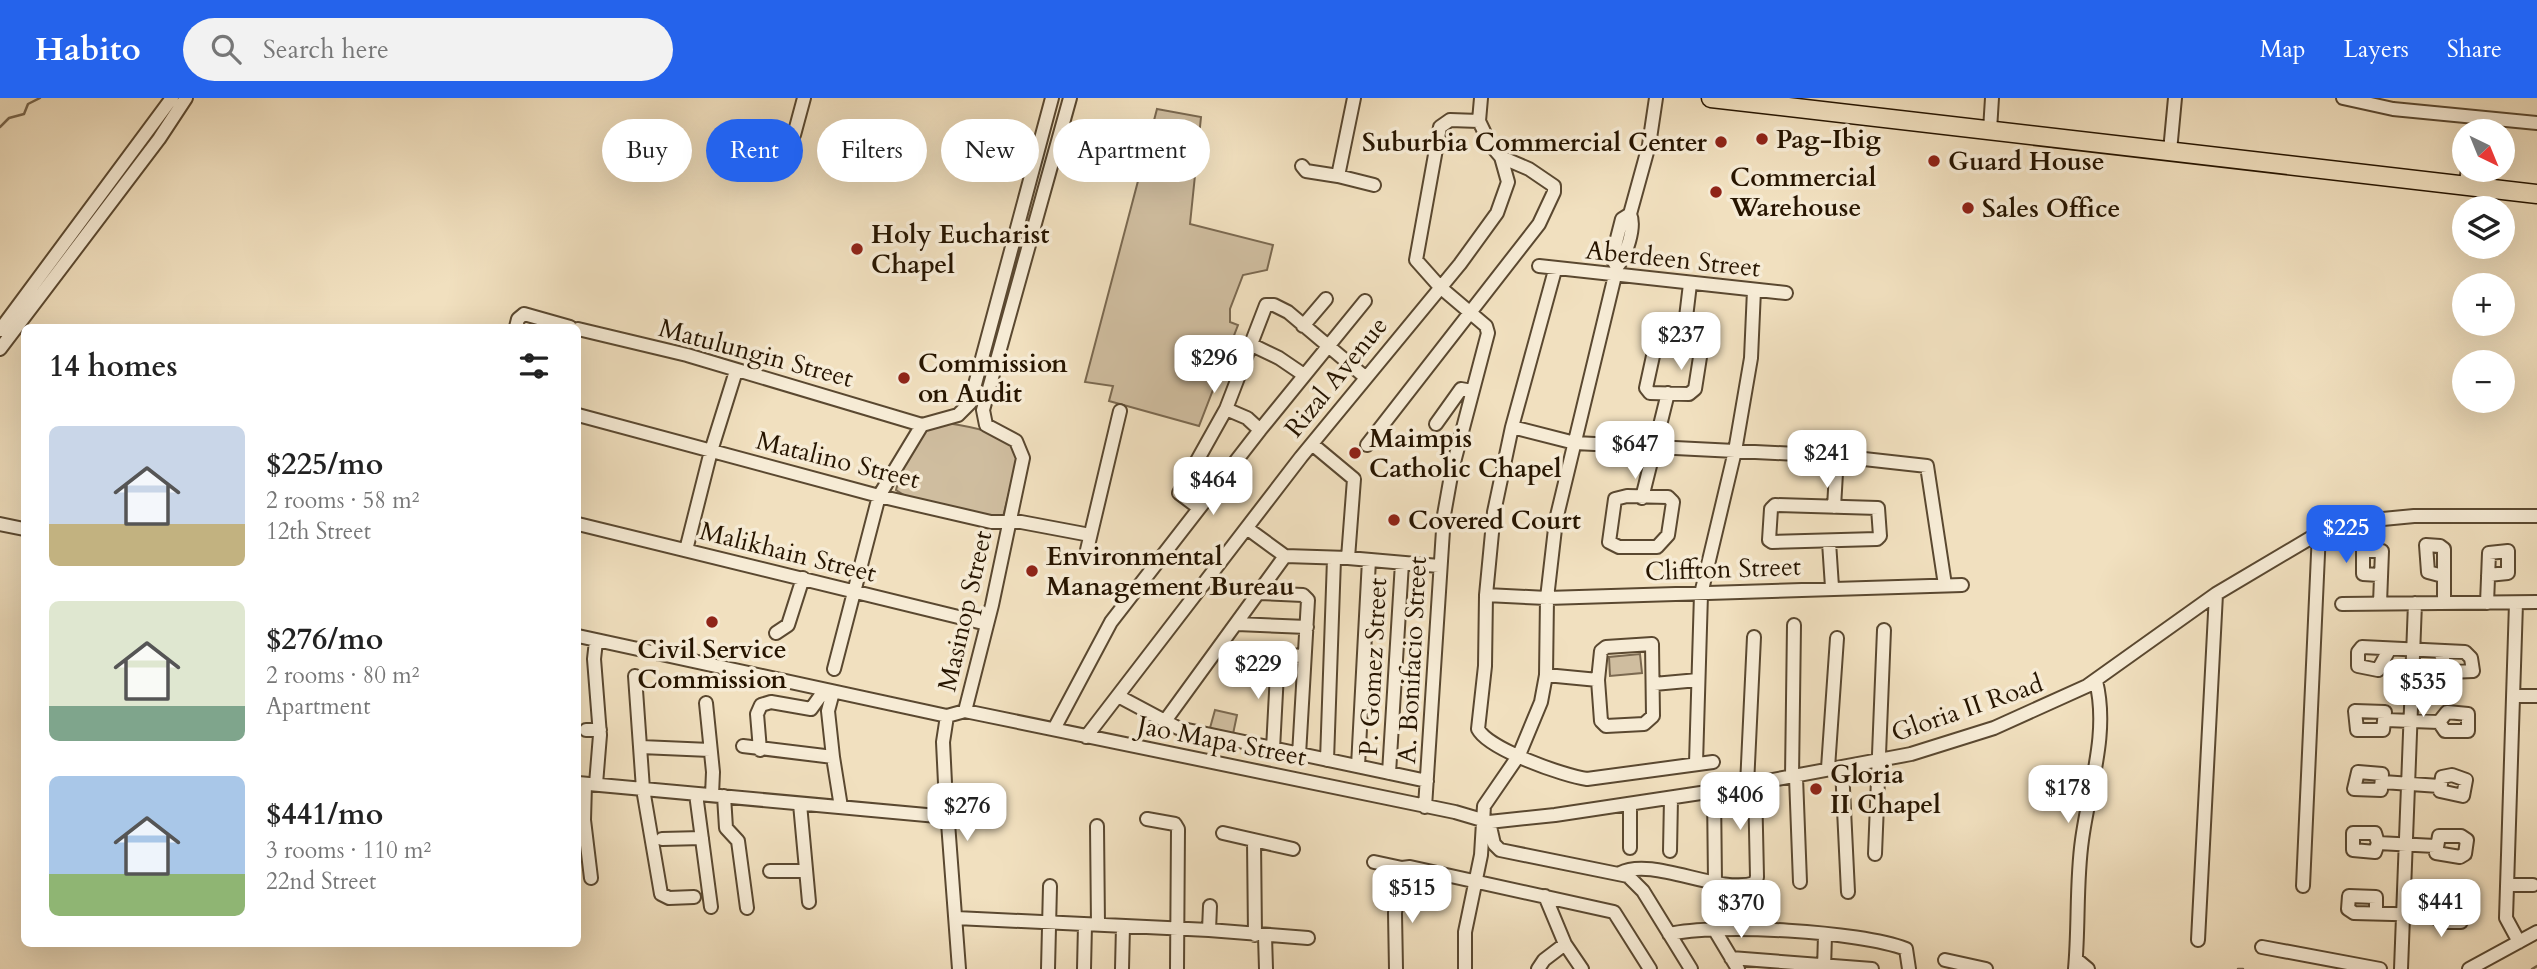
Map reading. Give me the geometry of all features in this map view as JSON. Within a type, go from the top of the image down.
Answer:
[{"type":"highway","points":[[1712,98],[2169,151],[2452,174]]},
{"type":"highway","points":[[2493,182],[2537,194]]},
{"type":"street","points":[[0,349],[23,309],[172,98]]},
{"type":"street","points":[[0,330],[23,309],[159,139],[186,98]]},
{"type":"street","points":[[798,119],[804,98]]},
{"type":"street","points":[[1039,145],[1052,98]]},
{"type":"street","points":[[1039,160],[1051,163],[1069,98]]},
{"type":"street","points":[[1338,176],[1354,98]]},
{"type":"street","points":[[1479,121],[1481,98]]},
{"type":"street","points":[[1459,969],[1459,932],[1481,842],[1485,805],[1519,755],[1541,702],[1546,675],[1547,598],[1556,520],[1616,272],[1624,259],[1633,220],[1630,214],[1651,135],[1649,130],[1656,98]]},
{"type":"street","points":[[1651,135],[1657,131],[1665,98]]},
{"type":"street","points":[[1990,130],[1992,98]]},
{"type":"street","points":[[2169,151],[2175,98]]},
{"type":"street","points":[[2343,98],[2394,104],[2466,119]]},
{"type":"street","name":"A. Bonifacio Street","points":[[1425,807],[1439,566],[1452,470],[1488,333],[1486,326],[1440,287],[1416,261],[1440,127],[1450,120],[1479,121]]},
{"type":"street","name":"Rizal Avenue","points":[[1086,737],[1312,444],[1497,213],[1508,182],[1501,158],[1490,144],[1479,121]]},
{"type":"street","points":[[2515,123],[2537,123]]},
{"type":"street","points":[[146,132],[159,139]]},
{"type":"street","points":[[1367,445],[1468,311],[1539,224],[1556,189],[1546,180],[1501,158]]},
{"type":"street","name":"Masinop Street","points":[[965,711],[988,624],[1023,452],[1016,441],[983,421],[983,410],[1051,163]]},
{"type":"street","points":[[1302,166],[1306,171],[1374,185]]},
{"type":"street","points":[[834,669],[879,496],[922,425],[958,415],[970,403],[1029,182]]},
{"type":"street","name":"Aberdeen Street","points":[[1539,266],[1555,270],[1616,272],[1690,284],[1786,293]]},
{"type":"street","points":[[1555,270],[1512,427],[1493,512],[1486,595],[1485,666],[1478,729],[1483,737],[1519,755],[1573,777],[1587,779],[1713,762]]},
{"type":"street","points":[[1684,334],[1690,284]]},
{"type":"street","points":[[1696,763],[1701,594],[1735,451],[1752,348],[1754,290]]},
{"type":"street","points":[[1303,326],[1325,299]]},
{"type":"street","points":[[1054,729],[1111,622],[1225,474],[1365,302]]},
{"type":"street","points":[[1199,508],[1179,493],[1226,409],[1266,305],[1274,305],[1288,312],[1365,377]]},
{"type":"street","points":[[518,321],[544,324]]},
{"type":"street","name":"Matulungin Street","points":[[581,330],[687,355],[922,425]]},
{"type":"street","points":[[1663,330],[1702,337],[1704,341],[1695,389],[1689,394],[1668,393],[1650,393],[1646,388],[1658,333],[1663,330]]},
{"type":"street","points":[[1251,345],[1279,358],[1304,375]]},
{"type":"street","points":[[686,550],[710,451],[736,371]]},
{"type":"street","points":[[1436,424],[1461,389],[1472,391]]},
{"type":"street","points":[[1642,498],[1668,393]]},
{"type":"street","points":[[1226,409],[1247,418],[1260,430]]},
{"type":"street","points":[[1087,550],[1120,411]]},
{"type":"street","name":"Matalino Street","points":[[581,416],[879,496],[991,522],[1090,535]]},
{"type":"street","points":[[1512,427],[1575,443],[1837,456],[1929,467],[1945,585]]},
{"type":"street","points":[[1312,444],[1354,479],[1348,558]]},
{"type":"street","points":[[1834,507],[1837,456]]},
{"type":"street","points":[[1225,474],[1243,489]]},
{"type":"street","points":[[1668,497],[1673,502],[1666,539],[1657,547],[1613,545],[1609,541],[1615,499],[1642,498],[1668,497]]},
{"type":"street","points":[[1775,505],[1878,508],[1880,536],[1877,539],[1829,542],[1770,542],[1771,509],[1775,505]]},
{"type":"street","name":"Gloria II Road","points":[[1485,821],[1671,798],[1794,777],[1828,768],[1878,762],[1994,728],[2096,681],[2216,594],[2319,531],[2341,523],[2414,516],[2537,516]]},
{"type":"street","points":[[0,524],[21,528]]},
{"type":"street","name":"Malikhain Street","points":[[581,525],[988,624]]},
{"type":"street","points":[[1248,528],[1285,556],[1439,566]]},
{"type":"street","points":[[2303,886],[2319,531]]},
{"type":"street","points":[[1829,542],[1832,587]]},
{"type":"street","points":[[2440,545],[2444,549],[2444,603]]},
{"type":"street","points":[[2375,548],[2382,551],[2380,603]]},
{"type":"street","points":[[2487,603],[2488,575],[2491,550],[2508,551],[2508,572],[2488,575]]},
{"type":"street","points":[[1166,721],[1285,556]]},
{"type":"street","points":[[1327,760],[1334,559]]},
{"type":"street","points":[[1358,766],[1370,560]]},
{"type":"street","name":"P. Gomez Street","points":[[1389,774],[1402,564]]},
{"type":"street","points":[[776,633],[788,625],[803,578]]},
{"type":"street","name":"Cliffton Street","points":[[1486,595],[1547,598],[1962,585]]},
{"type":"street","points":[[1259,593],[1306,596],[1309,604],[1299,755]]},
{"type":"street","points":[[2197,940],[2216,594]]},
{"type":"street","points":[[2342,604],[2537,602]]},
{"type":"street","points":[[2401,969],[2414,603]]},
{"type":"street","points":[[2516,603],[2506,918],[2519,942]]},
{"type":"street","points":[[1237,624],[1307,626]]},
{"type":"street","points":[[1794,625],[1794,777],[1800,882]]},
{"type":"street","points":[[1875,854],[1884,630]]},
{"type":"street","points":[[581,637],[947,716],[943,742],[959,969]]},
{"type":"street","points":[[1620,873],[1632,866],[1716,882],[1750,885],[1757,881],[1751,785],[1754,637]]},
{"type":"street","points":[[1828,768],[1837,638]]},
{"type":"street","points":[[591,878],[584,820],[586,784],[600,730],[594,659],[596,641]]},
{"type":"street","points":[[1651,643],[1654,684],[1653,716],[1649,721],[1644,724],[1606,726],[1601,721],[1598,680],[1601,651],[1651,643]]},
{"type":"street","points":[[2389,649],[2378,670],[2360,668],[2358,652],[2362,647],[2413,649],[2465,652],[2471,658],[2472,673],[2450,673],[2444,668],[2440,652]]},
{"type":"street","points":[[1216,651],[1304,656]]},
{"type":"street","points":[[1273,749],[1278,654]]},
{"type":"street","points":[[1546,675],[1598,680]]},
{"type":"street","points":[[635,676],[643,789],[661,894],[669,898],[694,897]]},
{"type":"street","points":[[1654,684],[1699,680]]},
{"type":"street","points":[[2088,969],[2075,964],[2081,843],[2102,728],[2102,705],[2096,681]]},
{"type":"street","points":[[760,750],[757,714],[761,705],[771,702],[811,709],[828,692]]},
{"type":"street","points":[[828,692],[833,757],[841,807]]},
{"type":"street","points":[[1118,696],[1178,728],[1427,781]]},
{"type":"street","points":[[2514,696],[2537,696]]},
{"type":"street","points":[[706,703],[710,750],[718,795],[726,828],[738,841],[747,908]]},
{"type":"street","name":"Jao Mapa Street","points":[[947,716],[965,711],[1485,821]]},
{"type":"street","points":[[2386,720],[2440,722]]},
{"type":"street","points":[[586,730],[600,730]]},
{"type":"street","points":[[743,746],[833,757]]},
{"type":"street","points":[[641,747],[710,750]]},
{"type":"street","points":[[1842,768],[1848,892]]},
{"type":"street","points":[[2383,782],[2439,786]]},
{"type":"street","points":[[586,784],[948,817]]},
{"type":"street","points":[[1714,791],[1716,882]]},
{"type":"street","points":[[696,794],[711,907]]},
{"type":"street","points":[[1670,851],[1671,798]]},
{"type":"street","points":[[800,804],[804,871],[809,902]]},
{"type":"street","points":[[1630,804],[1630,848]]},
{"type":"street","points":[[1147,819],[1175,824],[1178,829],[1175,928],[1177,969]]},
{"type":"street","points":[[1485,821],[1494,845],[1500,850],[1620,873],[1643,891],[1679,937],[1690,969]]},
{"type":"street","points":[[1084,969],[1091,925],[1097,826]]},
{"type":"street","points":[[1223,833],[1293,849]]},
{"type":"street","points":[[662,839],[702,838]]},
{"type":"street","points":[[1254,841],[1260,935],[1266,969]]},
{"type":"street","points":[[2378,843],[2435,846]]},
{"type":"street","points":[[1374,862],[1470,879],[1614,912],[1650,969]]},
{"type":"street","points":[[1396,969],[1395,913],[1406,867]]},
{"type":"street","points":[[770,871],[804,871]]},
{"type":"street","points":[[2507,886],[2535,888],[2537,872]]},
{"type":"street","points":[[1465,969],[1470,879]]},
{"type":"street","points":[[1048,969],[1050,886]]},
{"type":"street","points":[[2376,914],[2377,899],[2374,897],[2352,894],[2348,896],[2348,909],[2354,913],[2376,914],[2404,915],[2431,915],[2443,922],[2460,922],[2463,919],[2462,903],[2445,897],[2438,899],[2431,915]]},
{"type":"street","points":[[1545,896],[1565,944],[1582,969]]},
{"type":"street","points":[[1209,930],[1210,905]]},
{"type":"street","points":[[956,918],[1175,928],[1308,938]]},
{"type":"street","points":[[1122,969],[1123,926]]},
{"type":"street","points":[[1679,937],[1698,929],[1825,934],[1906,949],[1909,969]]},
{"type":"street","points":[[1714,929],[1735,963],[1872,969]]},
{"type":"street","points":[[2469,969],[2537,932]]},
{"type":"street","points":[[1825,934],[1825,966]]},
{"type":"street","points":[[1538,969],[1544,960],[1565,944]]},
{"type":"street","points":[[2262,947],[2380,969]]},
{"type":"street","points":[[1945,961],[1986,969]]},
{"type":"shaded area","points":[[1157,109],[1201,117],[1201,119],[1154,119]]},
{"type":"shaded area","points":[[1138,182],[1194,182],[1190,224],[1273,245],[1267,270],[1243,275],[1230,309],[1230,322],[1238,325],[1199,426],[1109,401],[1113,386],[1085,382]]},
{"type":"shaded area","points":[[946,423],[976,428],[995,435],[1019,453],[1003,517],[997,519],[907,497],[896,490],[902,468],[922,431]]},
{"type":"shaded area","points":[[1640,654],[1642,673],[1610,676],[1609,657]]},
{"type":"shaded area","points":[[1215,710],[1237,715],[1233,734],[1210,728]]},
{"type":"waterway","points":[[0,127],[9,118],[24,114],[28,104],[40,98]]},
{"type":"waterway","points":[[2532,969],[2537,966]]},
{"type":"waterway","points":[[2238,969],[2243,969]]},
{"type":"place","name":"Pag-Ibig","points":[[1762,139]]},
{"type":"place","name":"Suburbia Commercial Center","points":[[1721,142]]},
{"type":"place","name":"Guard House","points":[[1934,161]]},
{"type":"place","name":"Commercial Warehouse","points":[[1716,192]]},
{"type":"place","name":"Sales Office","points":[[1968,208]]},
{"type":"place","name":"Holy Eucharist Chapel","points":[[857,249]]},
{"type":"place","name":"Commission on Audit","points":[[904,378]]},
{"type":"place","name":"Maimpis Catholic Chapel","points":[[1355,453]]},
{"type":"place","name":"Covered Court","points":[[1394,520]]},
{"type":"place","name":"Environmental Management Bureau","points":[[1032,571]]},
{"type":"place","name":"Civil Service Commission","points":[[712,622]]},
{"type":"place","name":"Gloria II Chapel","points":[[1816,789]]}]
